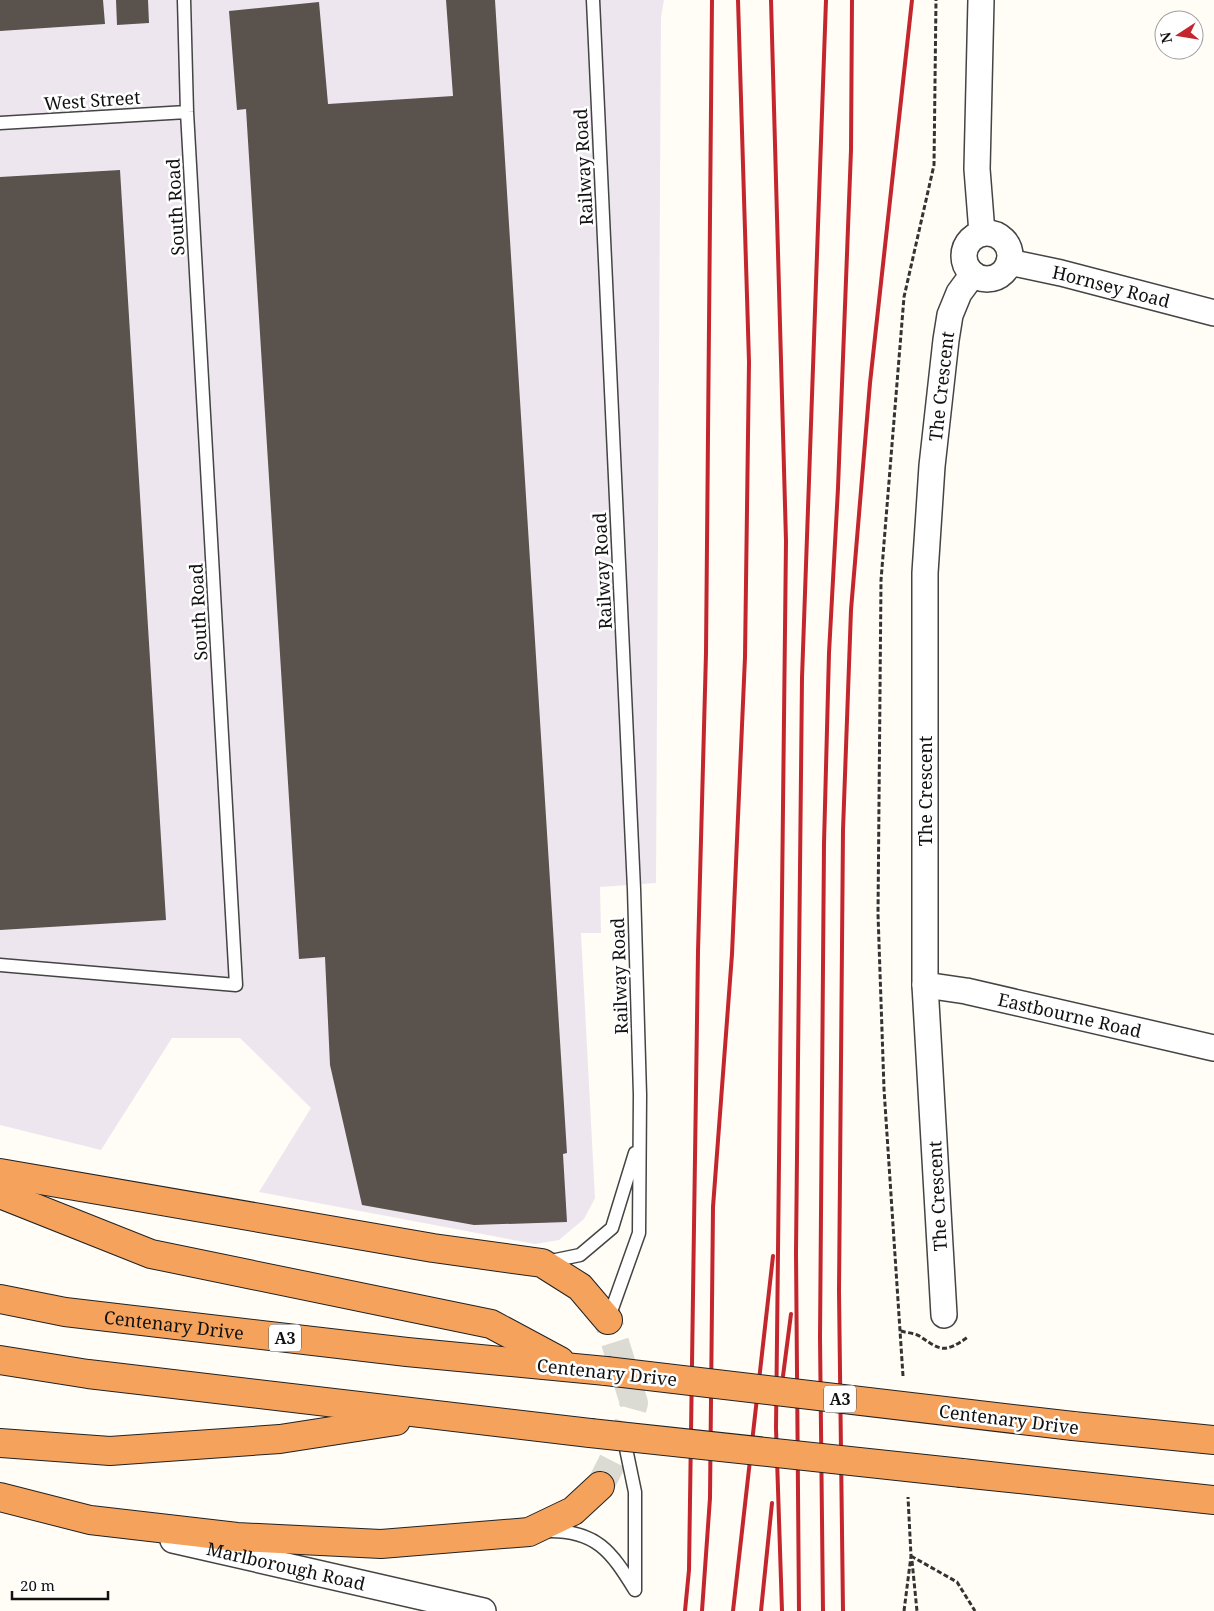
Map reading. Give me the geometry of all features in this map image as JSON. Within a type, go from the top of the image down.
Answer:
[{"type":"highway","points":[[0,1173],[433,1248],[542,1263],[580,1287],[608,1320]]},
{"type":"highway","points":[[0,1194],[151,1254],[491,1324],[571,1367]]},
{"type":"highway","name":"Centenary Drive","points":[[0,1299],[65,1312],[407,1352],[571,1367],[1073,1426],[1214,1440]]},
{"type":"highway","points":[[0,1360],[88,1374],[429,1416],[1214,1500]]},
{"type":"highway","points":[[0,1443],[110,1451],[280,1439],[429,1416]]},
{"type":"highway","points":[[0,1497],[90,1520],[237,1537],[381,1544],[529,1532],[573,1511],[600,1486]]},
{"type":"street","points":[[981,0],[978,169],[982,233]]},
{"type":"street","points":[[982,233],[996,234],[1006,243],[1010,256],[1009,262],[1006,268],[997,276],[985,278],[973,274],[965,262],[964,254],[970,241],[982,233]]},
{"type":"street","name":"Hornsey Road","points":[[1009,262],[1062,273],[1214,313]]},
{"type":"street","name":"The Crescent","points":[[944,1315],[925,985],[925,583],[934,456],[950,315],[959,293],[973,274]]},
{"type":"street","name":"Eastbourne Road","points":[[925,985],[966,991],[1214,1048]]},
{"type":"street","name":"Marlborough Road","points":[[90,1520],[483,1611]]},
{"type":"lane","name":"South Road","points":[[0,966],[236,985],[187,112],[184,0]]},
{"type":"lane","name":"Railway Road","points":[[593,0],[634,879],[640,1095],[638,1233],[608,1320]]},
{"type":"lane","name":"West Street","points":[[0,124],[187,112]]},
{"type":"lane","name":"Railway Road","points":[[542,1263],[580,1255],[612,1228],[638,1141]]},
{"type":"lane","points":[[529,1532],[568,1531],[595,1540],[620,1565],[635,1590],[635,1492],[624,1439]]},
{"type":"path","points":[[917,1611],[911,1556],[957,1582],[976,1611]]},
{"type":"shaded area","points":[[0,0],[664,0],[661,17],[656,883],[600,887],[601,933],[581,933],[595,1198],[584,1219],[559,1240],[535,1244],[259,1192],[311,1108],[240,1038],[172,1038],[101,1150],[0,1125]]},
{"type":"building","points":[[0,0],[103,0],[105,24],[0,31]]},
{"type":"building","points":[[116,0],[148,0],[149,23],[117,25]]},
{"type":"building","points":[[446,0],[495,0],[567,1153],[563,1154],[567,1222],[474,1225],[362,1205],[330,1065],[325,957],[299,959],[246,109],[237,110],[229,11],[319,2],[328,104],[453,96]]},
{"type":"building","points":[[120,170],[166,920],[0,930],[0,177]]},
{"type":"tunnel","points":[[600,1486],[624,1439],[634,1403],[608,1320]]},
{"type":"railway","points":[[685,1611],[689,1570],[698,952],[706,653],[712,0]]},
{"type":"railway","points":[[702,1611],[710,1498],[713,1207],[732,954],[745,657],[749,362],[738,0]]},
{"type":"railway","points":[[771,0],[786,541],[776,1428],[782,1611]]},
{"type":"railway","points":[[799,1611],[796,1252],[802,678],[826,0]]},
{"type":"railway","points":[[823,1611],[820,1337],[824,844],[829,653],[838,488],[851,150],[852,0]]},
{"type":"railway","points":[[843,1611],[839,1291],[843,830],[851,610],[870,383],[912,0]]},
{"type":"railway","points":[[733,1611],[773,1256]]},
{"type":"railway","points":[[783,1376],[791,1314]]},
{"type":"railway","points":[[761,1611],[772,1503]]}]
